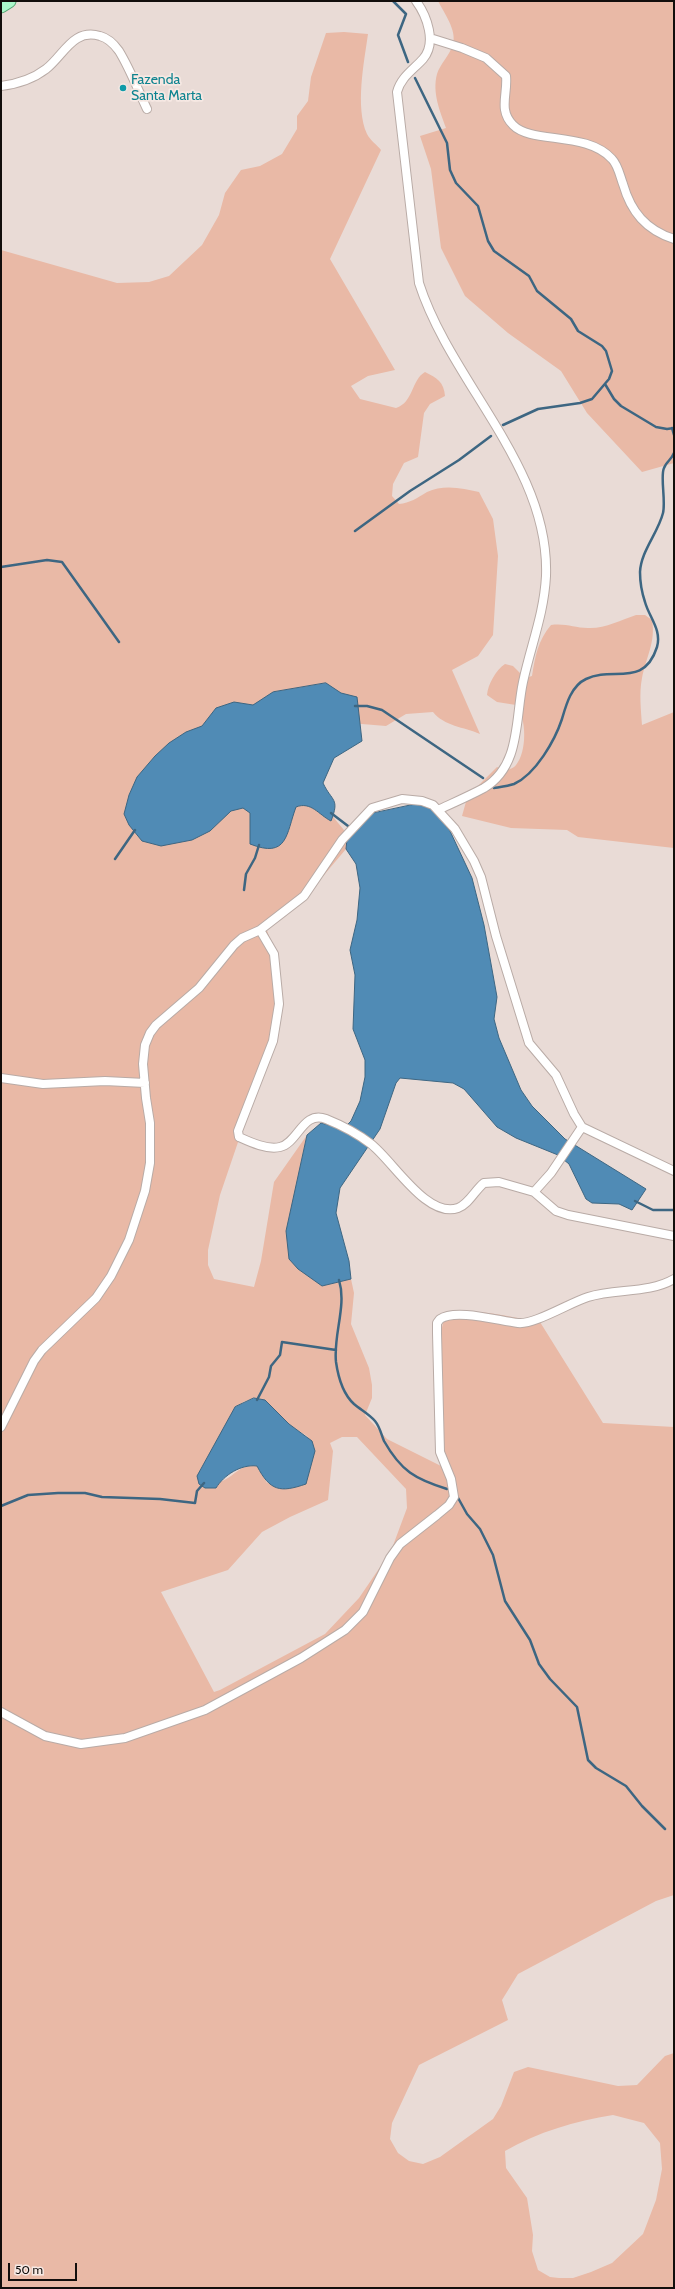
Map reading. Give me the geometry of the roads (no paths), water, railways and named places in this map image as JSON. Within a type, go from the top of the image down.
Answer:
[{"type":"main road","points":[[1,6],[9,1]]},
{"type":"street","points":[[416,1],[427,24],[430,38],[425,57],[400,82],[397,92],[420,283],[426,302],[450,352],[509,450],[529,489],[544,536],[546,570],[542,613],[523,683],[511,754],[506,767],[485,787],[438,810]]},
{"type":"street","points":[[1,86],[16,84],[39,74],[48,68],[71,42],[80,36],[95,35],[111,42],[118,50],[147,109]]},
{"type":"street","points":[[430,38],[462,48],[486,58],[506,76],[504,112],[513,126],[531,134],[566,138],[595,147],[612,159],[619,170],[627,197],[636,215],[657,232],[674,239]]},
{"type":"street","points":[[1,1427],[34,1361],[42,1350],[96,1298],[111,1276],[129,1240],[145,1191],[150,1164],[150,1123],[143,1064],[145,1045],[150,1034],[156,1025],[199,988],[234,945],[242,938],[260,930],[304,896],[342,840],[372,808],[402,799],[422,801],[438,810],[455,829],[474,861],[487,895],[498,943],[529,1043],[556,1075],[574,1114],[582,1127],[674,1171]]},
{"type":"street","points":[[260,930],[274,954],[279,1004],[273,1041],[238,1131],[239,1137],[267,1146],[280,1147],[293,1138],[304,1124],[312,1119],[325,1118],[372,1145],[419,1194],[431,1204],[443,1209],[459,1208],[484,1182],[499,1182],[534,1192],[556,1211],[568,1215],[674,1236]]},
{"type":"street","points":[[1,1078],[43,1084],[105,1080],[145,1083]]},
{"type":"street","points":[[534,1192],[551,1173],[571,1141],[582,1127]]},
{"type":"street","points":[[1,1712],[45,1736],[69,1742],[94,1743],[125,1738],[205,1710],[294,1662],[345,1630],[363,1612],[390,1558],[400,1544],[438,1515],[454,1497],[451,1479],[439,1446],[437,1333],[440,1319],[451,1315],[484,1316],[518,1323],[532,1322],[557,1309],[593,1295],[656,1286],[674,1278]]},
{"type":"water","points":[[326,683],[341,693],[357,697],[362,741],[334,758],[323,783],[335,804],[334,814],[331,821],[311,807],[296,807],[284,841],[279,846],[272,848],[262,848],[250,844],[250,813],[243,808],[231,811],[210,831],[192,840],[161,846],[142,841],[129,825],[124,814],[129,795],[137,777],[155,756],[169,743],[186,732],[202,726],[216,708],[234,702],[253,705],[273,692]]},
{"type":"water","points":[[416,804],[432,809],[450,831],[472,878],[484,925],[497,997],[494,1019],[499,1038],[521,1090],[532,1106],[565,1139],[646,1189],[632,1210],[619,1204],[592,1203],[586,1199],[569,1164],[558,1155],[516,1138],[497,1127],[464,1089],[453,1083],[400,1078],[396,1083],[380,1129],[340,1188],[336,1213],[349,1261],[351,1279],[322,1286],[298,1269],[289,1259],[286,1231],[307,1135],[321,1123],[343,1129],[351,1121],[360,1101],[365,1077],[365,1060],[353,1029],[355,975],[350,950],[357,920],[360,888],[356,864],[346,849],[347,839],[369,814]]},
{"type":"water","points":[[254,1398],[265,1400],[289,1424],[312,1441],[315,1451],[306,1484],[297,1487],[282,1489],[277,1488],[266,1481],[257,1466],[251,1466],[234,1471],[219,1483],[216,1488],[205,1488],[199,1484],[197,1476],[235,1407]]},
{"type":"waterway","points":[[393,1],[406,14],[398,35],[408,62]]},
{"type":"waterway","points":[[415,78],[447,143],[450,170],[456,183],[478,206],[488,241],[494,251],[529,276],[537,291],[571,319],[578,331],[602,346],[606,351],[612,371],[609,379],[592,399],[580,403],[538,409],[503,425]]},
{"type":"waterway","points":[[605,384],[614,399],[621,406],[656,427],[667,429],[674,428]]},
{"type":"waterway","points":[[672,428],[674,435]]},
{"type":"waterway","points":[[355,531],[410,491],[459,460],[491,436]]},
{"type":"waterway","points":[[494,788],[514,784],[530,773],[537,765],[555,737],[565,708],[576,686],[586,679],[596,676],[636,672],[651,660],[657,647],[658,635],[644,598],[640,572],[646,549],[661,520],[664,508],[663,472],[665,466],[674,453]]},
{"type":"waterway","points":[[1,567],[47,560],[62,562],[119,642]]},
{"type":"waterway","points":[[355,706],[367,706],[382,710],[483,778]]},
{"type":"waterway","points":[[331,813],[348,826]]},
{"type":"waterway","points":[[115,859],[135,830]]},
{"type":"waterway","points":[[244,890],[246,874],[255,858],[259,845]]},
{"type":"waterway","points":[[635,1201],[653,1210],[674,1210]]},
{"type":"waterway","points":[[339,1280],[341,1290],[341,1310],[336,1341],[336,1362],[344,1390],[350,1400],[375,1421],[390,1451],[403,1467],[426,1482],[447,1489]]},
{"type":"waterway","points":[[257,1400],[269,1377],[271,1366],[280,1355],[282,1342],[336,1350]]},
{"type":"waterway","points":[[1,1506],[28,1495],[58,1493],[85,1493],[102,1497],[160,1499],[195,1503],[197,1491],[204,1483]]},
{"type":"waterway","points":[[457,1496],[467,1514],[480,1529],[493,1555],[505,1601],[530,1640],[539,1664],[550,1679],[577,1707],[588,1760],[596,1768],[626,1786],[642,1806],[665,1829]]},
{"type":"place","name":"Fazenda Santa Marta","points":[[123,88]]}]
